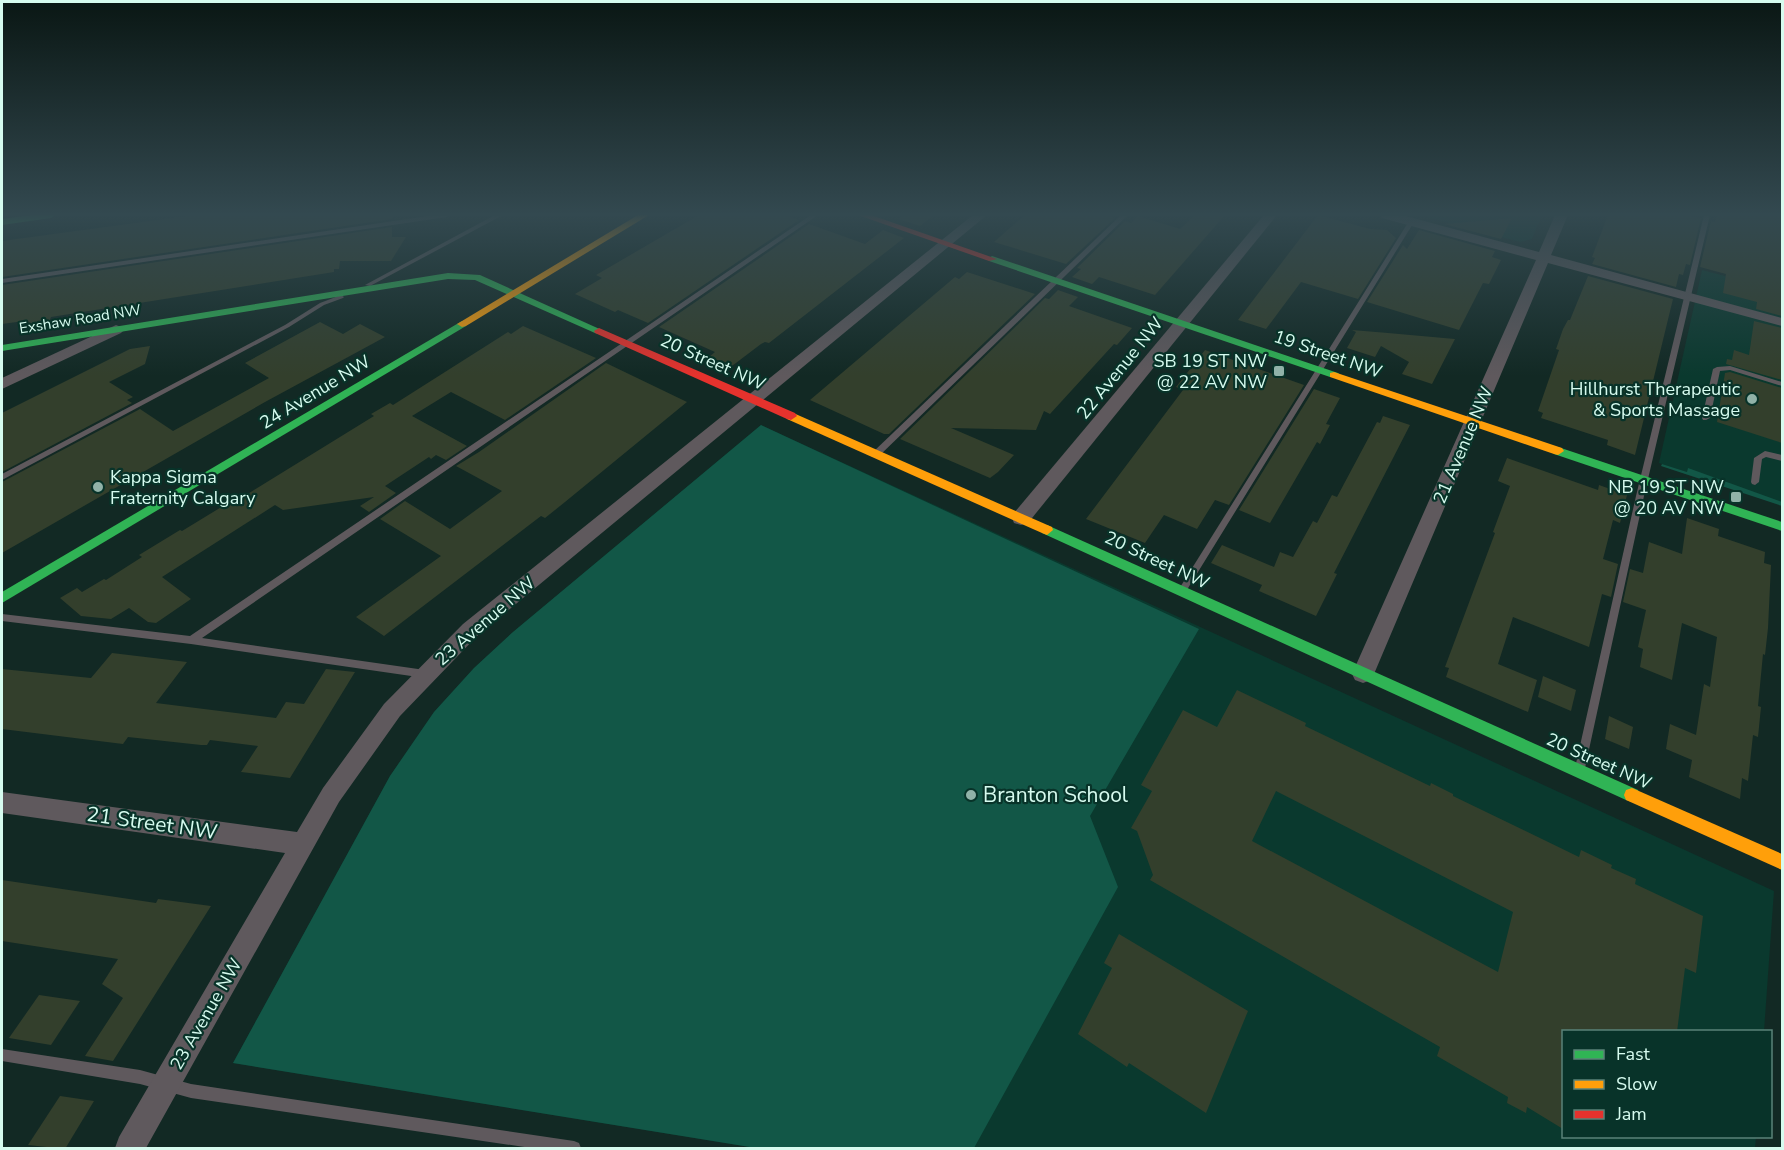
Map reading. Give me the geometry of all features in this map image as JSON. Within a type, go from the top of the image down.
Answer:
[{"type":"street","name":"24 Avenue NW","points":[[2,598],[557,269]]},
{"type":"street","name":"23 Avenue NW","points":[[130,1149],[331,795],[361,751],[425,674],[470,630],[916,269]]},
{"type":"street","name":"19 Street NW","points":[[1020,269],[1782,527]]},
{"type":"street","name":"22 Avenue NW","points":[[1021,518],[1227,269]]},
{"type":"street","name":"21 Avenue NW","points":[[1363,675],[1539,269]]},
{"type":"street","points":[[1586,269],[1782,322]]},
{"type":"street","name":"Exshaw Road NW","points":[[2,348],[448,276],[477,277],[515,294]]},
{"type":"street","name":"20 Street NW","points":[[515,294],[1021,518],[1363,675],[1782,862]]},
{"type":"street","points":[[2,384],[116,330]]},
{"type":"street","name":"21 Street NW","points":[[2,802],[303,844]]},
{"type":"lane","points":[[2,282],[91,269]]},
{"type":"lane","points":[[2,477],[287,326],[322,304],[356,291],[402,269]]},
{"type":"lane","points":[[191,640],[736,269]]},
{"type":"lane","points":[[875,455],[1070,269]]},
{"type":"lane","points":[[1182,591],[1382,269]]},
{"type":"lane","points":[[1579,772],[1644,480],[1695,269]]},
{"type":"lane","points":[[1706,418],[1717,369],[1730,368],[1782,384]]},
{"type":"lane","points":[[1755,482],[1758,458],[1765,454],[1782,459]]},
{"type":"lane","points":[[2,618],[191,640],[425,674]]},
{"type":"lane","points":[[2,1055],[140,1077],[191,1091],[574,1149]]},
{"type":"shaded area","points":[[1702,270],[1782,291],[1782,504],[1659,463]]},
{"type":"shaded area","name":"Branton School","points":[[761,425],[1774,891],[1764,1030],[1562,1030],[1562,1138],[1756,1138],[1755,1148],[756,1148],[233,1063],[390,776],[434,712],[474,668],[513,632]]},
{"type":"shaded area","name":"Branton School","points":[[761,425],[1199,629],[1090,816],[1118,887],[974,1148],[756,1148],[233,1063],[390,776],[434,712],[474,668],[513,632]]},
{"type":"shaded area","points":[[1662,464],[1687,472],[1688,468],[1782,502],[1782,506],[1661,466]]},
{"type":"building","points":[[2,269],[58,269],[2,277]]},
{"type":"building","points":[[112,269],[339,269],[334,269],[334,272],[51,317],[49,322],[21,326],[24,321],[2,324],[2,285]]},
{"type":"building","points":[[607,269],[728,269],[648,323],[618,310],[615,312],[575,294],[602,278],[596,275]]},
{"type":"building","points":[[744,269],[865,269],[769,343],[761,344],[732,366],[709,357],[715,352],[659,327]]},
{"type":"building","points":[[1081,269],[1178,269],[1155,295],[1099,277],[1092,284],[1072,277]]},
{"type":"building","points":[[1277,269],[1377,269],[1358,299],[1301,282],[1266,329],[1238,320]]},
{"type":"building","points":[[1388,269],[1497,269],[1489,284],[1483,283],[1459,330],[1367,302]]},
{"type":"building","points":[[1609,269],[1685,269],[1683,275],[1679,274],[1676,287]]},
{"type":"building","points":[[1706,269],[1782,269],[1782,316],[1756,309],[1757,302],[1723,293],[1726,274]]},
{"type":"building","points":[[967,272],[1035,294],[889,434],[884,434],[810,400],[955,277],[959,279]]},
{"type":"building","points":[[1588,276],[1673,299],[1635,455],[1607,445],[1608,440],[1541,418],[1543,413],[1538,411],[1559,350],[1556,349],[1563,329],[1570,320]]},
{"type":"building","points":[[1058,290],[1078,297],[1069,306],[1132,328],[1117,345],[1114,344],[1050,414],[1044,411],[1036,430],[951,428],[1014,455],[998,472],[990,478],[900,439],[1045,298],[1049,299]]},
{"type":"building","points":[[1754,321],[1782,328],[1782,380],[1726,364],[1727,359],[1732,360],[1734,350],[1749,355]]},
{"type":"building","points":[[320,322],[343,334],[360,324],[385,337],[265,402],[2,553],[2,482],[140,409],[173,431],[269,378],[245,363]]},
{"type":"building","points":[[523,326],[596,358],[505,420],[451,392],[412,416],[467,446],[446,460],[436,455],[431,459],[429,457],[385,486],[396,493],[369,512],[360,506],[374,497],[283,510],[275,505],[162,577],[191,599],[156,623],[148,622],[129,608],[111,619],[81,616],[60,598],[77,588],[82,592],[106,580],[142,557],[139,555],[180,530],[182,531],[223,506],[225,508],[374,416],[371,414],[390,403],[393,405],[508,332],[511,334]]},
{"type":"building","points":[[1352,330],[1455,339],[1432,384],[1402,374],[1409,362],[1381,346],[1375,357],[1347,348],[1356,332]]},
{"type":"building","points":[[150,346],[145,364],[109,382],[133,397],[127,400],[132,403],[2,472],[2,413],[130,349]]},
{"type":"building","points":[[1205,350],[1304,385],[1229,505],[1215,500],[1197,529],[1164,515],[1145,543],[1086,519],[1183,390],[1176,387]]},
{"type":"building","points":[[606,363],[687,402],[545,518],[541,516],[384,636],[356,617],[441,556],[380,519],[405,501],[450,529],[502,491],[456,466]]},
{"type":"building","points":[[1730,372],[1782,388],[1782,443],[1717,422],[1725,373]]},
{"type":"building","points":[[1314,389],[1340,398],[1326,424],[1330,425],[1320,444],[1317,442],[1270,523],[1239,510]]},
{"type":"building","points":[[1383,416],[1410,425],[1334,573],[1337,574],[1316,616],[1259,591],[1262,585],[1211,563],[1222,545],[1274,567],[1280,552],[1293,557],[1313,521],[1317,523],[1332,495],[1337,497],[1377,422],[1380,423]]},
{"type":"building","points":[[1507,458],[1598,490],[1599,485],[1627,495],[1620,523],[1613,520],[1603,559],[1618,564],[1611,597],[1602,594],[1589,647],[1513,617],[1498,664],[1537,680],[1528,712],[1446,677],[1449,668],[1445,667],[1510,486],[1498,481]]},
{"type":"building","points":[[1687,518],[1719,529],[1718,536],[1765,552],[1764,563],[1771,565],[1768,628],[1758,706],[1761,707],[1758,737],[1753,735],[1748,781],[1742,778],[1740,799],[1689,777],[1692,760],[1666,749],[1670,724],[1696,735],[1704,684],[1710,687],[1717,637],[1682,623],[1672,680],[1640,667],[1643,649],[1638,647],[1646,610],[1623,602],[1630,569],[1643,573],[1649,542],[1682,554]]},
{"type":"building","points":[[112,653],[187,662],[156,703],[276,718],[286,702],[304,704],[326,669],[355,672],[290,778],[241,772],[258,746],[210,740],[207,745],[201,745],[128,737],[123,744],[2,729],[2,669],[91,678]]},
{"type":"building","points":[[1543,676],[1576,690],[1571,711],[1538,697]]},
{"type":"building","points":[[1237,690],[1306,723],[1305,726],[1430,786],[1431,783],[1579,857],[1581,850],[1612,865],[1611,868],[1636,879],[1635,884],[1703,916],[1696,973],[1685,968],[1677,1030],[1562,1030],[1562,1128],[1527,1107],[1526,1113],[1507,1103],[1508,1097],[1437,1056],[1440,1047],[1150,880],[1153,875],[1137,831],[1131,828],[1152,791],[1141,785],[1183,710],[1217,727]],"holes":[[[1276,791],[1513,912],[1498,972],[1252,841]]]},
{"type":"building","points":[[1609,716],[1633,727],[1629,749],[1605,739]]},
{"type":"building","points":[[2,880],[156,903],[158,899],[211,906],[113,1061],[85,1056],[123,998],[102,984],[118,959],[2,941]]},
{"type":"building","points":[[1119,934],[1248,1011],[1206,1113],[1129,1063],[1127,1067],[1078,1034],[1112,968],[1104,963]]},
{"type":"building","points":[[39,995],[80,1001],[51,1045],[9,1038]]},
{"type":"building","points":[[60,1096],[94,1101],[65,1149],[28,1145]]},
{"type":"traffic: fast","points":[[1020,269],[1334,375]]},
{"type":"traffic: fast","points":[[2,348],[448,276],[477,277],[599,331]]},
{"type":"traffic: fast","points":[[2,598],[462,324]]},
{"type":"traffic: fast","points":[[1558,451],[1782,527]]},
{"type":"traffic: fast","points":[[1047,530],[1632,795]]},
{"type":"traffic: slow","points":[[462,324],[555,269]]},
{"type":"traffic: slow","points":[[1334,375],[1558,451]]},
{"type":"traffic: slow","points":[[791,416],[1047,530]]},
{"type":"traffic: slow","points":[[1632,795],[1782,862]]},
{"type":"traffic: jam","points":[[599,331],[791,416]]},
{"type":"place","name":"SB 19 ST NW @ 22 AV NW","points":[[1279,371]]},
{"type":"place","name":"Hillhurst Therapeutic & Sports Massage","points":[[1752,399]]},
{"type":"place","name":"Kappa Sigma Fraternity Calgary","points":[[98,487]]},
{"type":"place","name":"NB 19 ST NW @ 20 AV NW","points":[[1736,497]]},
{"type":"place","name":"Branton School","points":[[971,795]]}]
